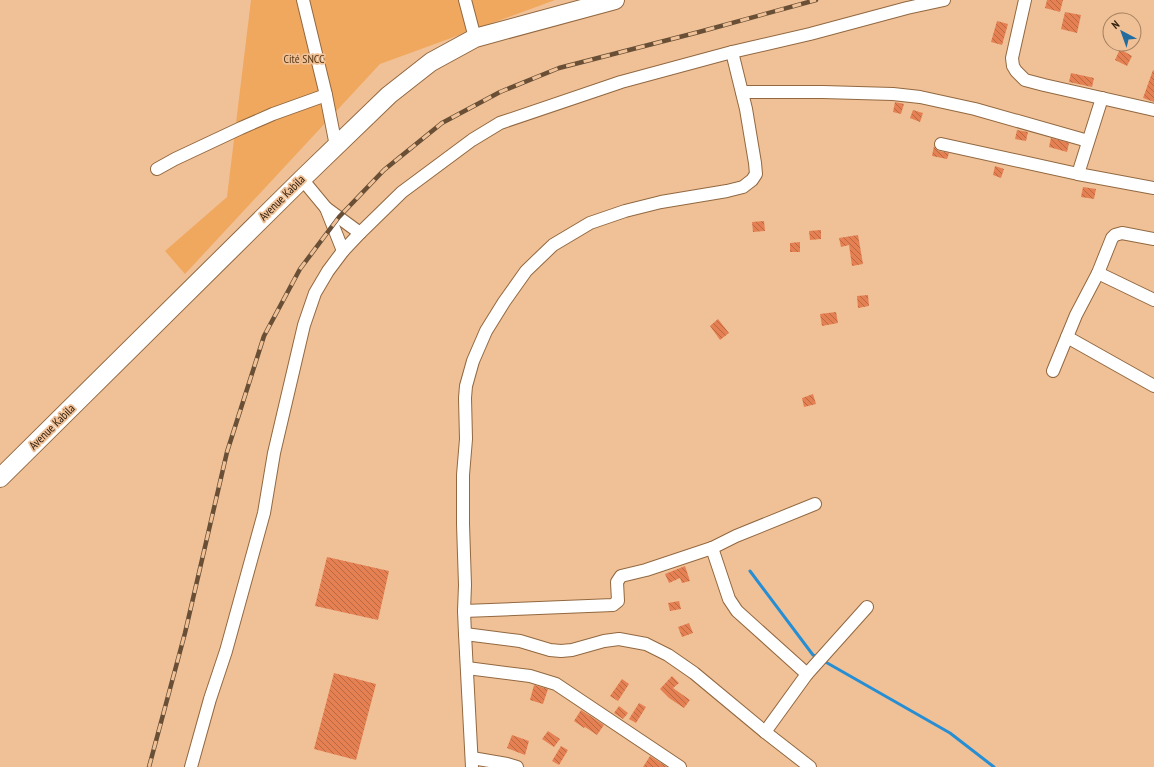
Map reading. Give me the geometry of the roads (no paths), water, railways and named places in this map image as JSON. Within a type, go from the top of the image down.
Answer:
[{"type":"highway","name":"Avenue Kabila","points":[[0,478],[336,146],[389,95],[431,62],[475,38],[615,0]]},
{"type":"street","points":[[303,0],[326,95],[336,146]]},
{"type":"street","points":[[465,0],[475,38]]},
{"type":"street","points":[[191,767],[210,699],[226,651],[264,513],[274,453],[304,325],[315,293],[328,271],[343,251],[377,215],[408,188],[472,140],[500,123],[621,82],[732,52],[944,0]]},
{"type":"street","points":[[1024,0],[1012,58],[1013,66],[1025,80],[1154,110]]},
{"type":"street","points":[[517,767],[507,764],[472,762],[464,610],[466,585],[463,475],[466,440],[466,386],[473,361],[486,331],[504,302],[526,271],[553,245],[590,223],[625,211],[661,202],[727,191],[743,187],[752,180],[756,174],[755,163],[746,109],[732,52]]},
{"type":"street","points":[[742,92],[823,92],[893,94],[920,97],[975,109],[1088,141]]},
{"type":"street","points":[[157,169],[241,128],[326,95]]},
{"type":"street","points":[[1078,174],[1102,98]]},
{"type":"street","points":[[941,144],[1078,174],[1154,188]]},
{"type":"street","points":[[302,179],[326,208],[360,233]]},
{"type":"street","points":[[326,208],[343,251]]},
{"type":"street","points":[[1053,371],[1076,315],[1098,273],[1110,242],[1115,235],[1122,233],[1154,239]]},
{"type":"street","points":[[1098,273],[1154,300]]},
{"type":"street","points":[[1067,337],[1154,386]]},
{"type":"street","points":[[464,610],[613,605],[618,601],[617,582],[621,576],[646,570],[712,548],[815,504]]},
{"type":"street","points":[[712,548],[729,599],[737,611],[807,674]]},
{"type":"street","points":[[765,732],[807,674],[867,607]]},
{"type":"street","points":[[465,634],[520,641],[550,650],[561,651],[572,650],[604,641],[619,639],[646,644],[668,655],[694,673],[810,767]]},
{"type":"street","points":[[467,668],[530,676],[556,684],[680,767]]},
{"type":"waterway","points":[[750,571],[813,655],[818,657]]},
{"type":"waterway","points":[[822,660],[950,733],[994,767]]},
{"type":"railway","points":[[149,767],[185,633],[227,452],[264,336],[300,269],[339,217],[384,170],[442,123],[500,92],[559,68],[816,0]]},
{"type":"park label","name":"Cité SNCC","points":[[304,59]]}]
